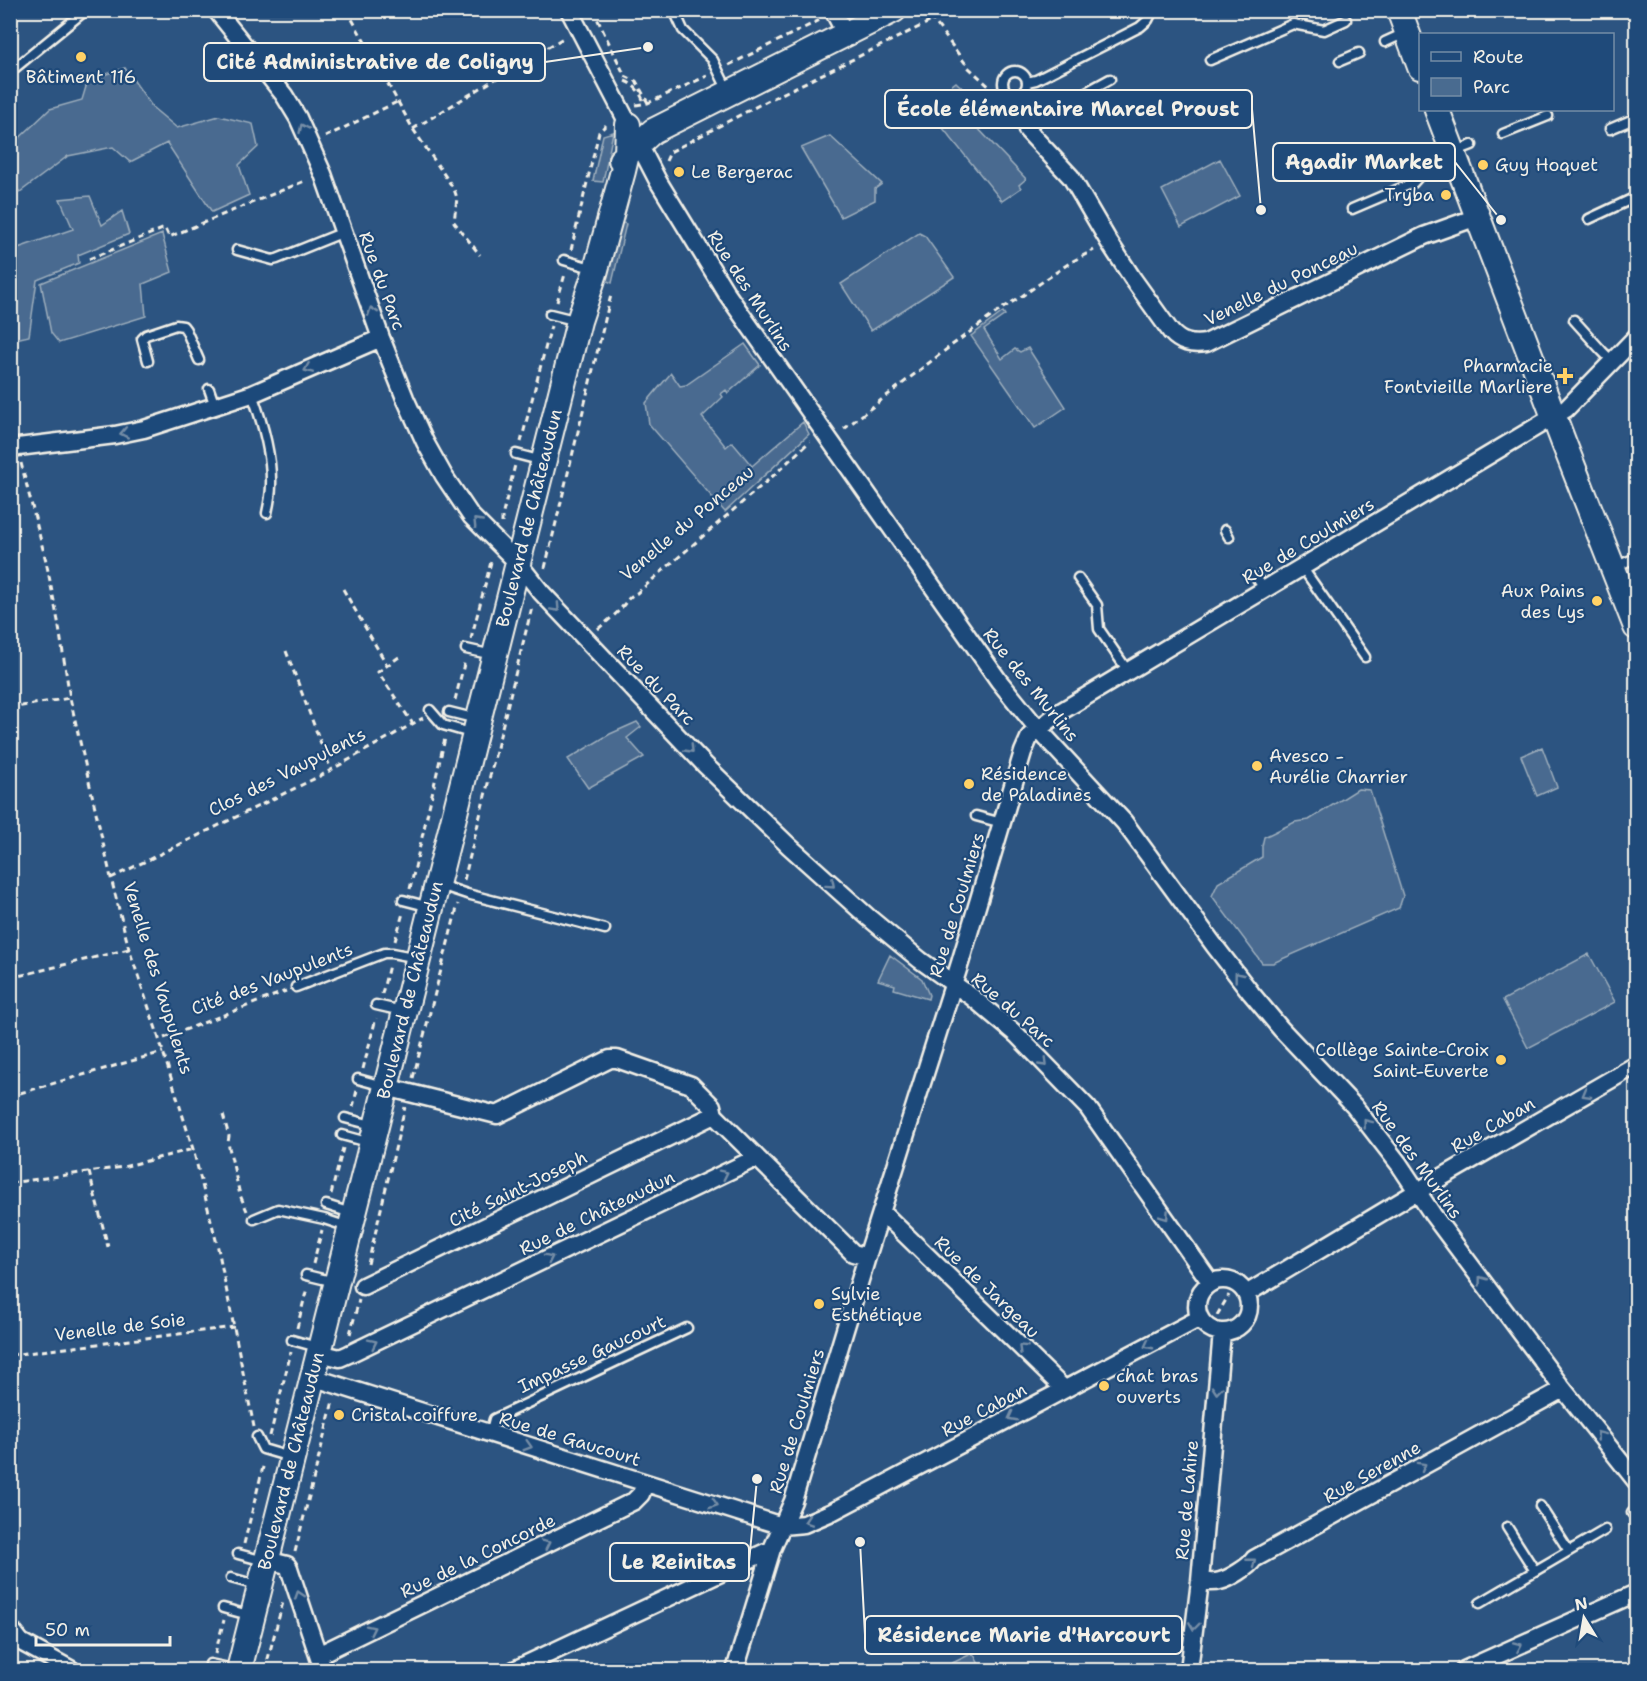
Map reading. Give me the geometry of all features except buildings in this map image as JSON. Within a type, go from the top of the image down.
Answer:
[{"type":"main road","name":"Boulevard de Châteaudun","points":[[631,132],[653,131],[894,10]]},
{"type":"main road","points":[[1403,21],[1419,60]]},
{"type":"main road","points":[[1438,111],[1463,148],[1477,217],[1636,627]]},
{"type":"main road","name":"Boulevard de Châteaudun","points":[[580,315],[588,267],[611,177],[631,132]]},
{"type":"main road","name":"Boulevard de Châteaudun","points":[[239,1670],[319,1350],[347,1283],[352,1221],[374,1134],[397,1090],[405,1011],[580,315],[595,273],[631,132]]},
{"type":"street","name":"Rue du Parc","points":[[216,10],[284,95],[298,118],[323,174],[381,338],[409,407],[444,476],[471,516],[518,563],[586,640],[705,765],[789,846],[927,966],[972,997],[1017,1035],[1088,1108],[1211,1283]]},
{"type":"street","name":"Rue des Murlins","points":[[569,10],[657,182],[727,294],[999,681],[1038,729],[1124,822],[1214,945],[1281,1029],[1354,1106],[1563,1389],[1636,1481]]},
{"type":"street","points":[[833,12],[846,35]]},
{"type":"street","name":"Venelle du Ponceau","points":[[1027,127],[1071,177],[1133,279],[1171,332],[1177,339],[1185,342],[1206,343],[1424,236],[1477,217]]},
{"type":"street","name":"Rue de Coulmiers","points":[[735,1671],[772,1549],[793,1501],[1023,752],[1030,736],[1060,712],[1128,671],[1260,584],[1302,567],[1554,417],[1566,409],[1636,337]]},
{"type":"street","points":[[14,448],[144,429],[252,394],[381,338]]},
{"type":"street","points":[[397,1090],[497,1115],[614,1058],[691,1085],[712,1106],[714,1115],[853,1253],[867,1257]]},
{"type":"street","name":"Rue Caban","points":[[782,1526],[804,1524],[832,1512],[1064,1389],[1211,1324],[1230,1331],[1237,1328],[1247,1316],[1249,1309],[1239,1291],[1417,1192],[1636,1065]]},
{"type":"street","name":"Cité Saint-Joseph","points":[[347,1283],[714,1115]]},
{"type":"street","name":"Rue de Châteaudun","points":[[319,1350],[340,1358],[756,1158]]},
{"type":"street","name":"Rue de Jargeau","points":[[882,1212],[1064,1389]]},
{"type":"street","points":[[1211,1324],[1197,1310],[1197,1302],[1205,1288],[1211,1283],[1227,1281],[1235,1283],[1239,1291]]},
{"type":"street","name":"Rue de Lahire","points":[[1189,1671],[1200,1581],[1211,1324]]},
{"type":"street","name":"Rue de Gaucourt","points":[[312,1377],[782,1526]]},
{"type":"street","name":"Rue Serenne","points":[[1200,1581],[1223,1581],[1251,1564],[1254,1559],[1563,1389]]},
{"type":"street","name":"Rue de la Concorde","points":[[321,1663],[634,1501],[641,1494],[645,1483]]},
{"type":"street","points":[[514,1671],[772,1549]]},
{"type":"street","points":[[267,1561],[289,1568],[321,1663]]},
{"type":"street","points":[[1464,1671],[1636,1593]]},
{"type":"street","points":[[10,1628],[21,1642],[72,1671]]},
{"type":"lane","points":[[10,72],[86,10]]},
{"type":"lane","points":[[674,10],[682,30],[713,60],[729,93]]},
{"type":"lane","points":[[1027,82],[1036,80],[1140,27],[1148,20],[1153,10]]},
{"type":"lane","points":[[1210,60],[1293,24],[1324,30],[1346,20]]},
{"type":"lane","points":[[1385,42],[1403,21]]},
{"type":"lane","points":[[1340,61],[1359,53]]},
{"type":"lane","points":[[1027,127],[1037,119],[1110,79]]},
{"type":"lane","points":[[1503,134],[1548,116]]},
{"type":"lane","points":[[1610,129],[1636,118]]},
{"type":"lane","points":[[1352,209],[1413,183],[1430,164],[1463,148]]},
{"type":"lane","points":[[1589,219],[1636,197]]},
{"type":"lane","points":[[237,250],[273,260],[344,232]]},
{"type":"lane","points":[[564,260],[588,267]]},
{"type":"lane","points":[[550,314],[580,315]]},
{"type":"lane","points":[[1574,320],[1612,361]]},
{"type":"lane","points":[[148,362],[142,339],[146,335],[176,324],[183,326],[186,330],[199,360]]},
{"type":"lane","points":[[209,389],[215,406]]},
{"type":"lane","points":[[252,394],[260,417],[271,477],[267,513]]},
{"type":"lane","points":[[516,454],[543,461]]},
{"type":"lane","points":[[1613,567],[1636,558]]},
{"type":"lane","points":[[1302,567],[1365,657]]},
{"type":"lane","points":[[1078,578],[1097,605],[1100,629],[1128,671]]},
{"type":"lane","points":[[466,649],[494,655]]},
{"type":"lane","points":[[431,712],[443,725],[448,727],[476,727]]},
{"type":"lane","points":[[449,712],[476,727]]},
{"type":"lane","points":[[976,816],[1002,824]]},
{"type":"lane","points":[[437,884],[605,929]]},
{"type":"lane","points":[[405,901],[431,907]]},
{"type":"lane","name":"Cité des Vaupulents","points":[[296,987],[384,953],[392,953]]},
{"type":"lane","points":[[392,953],[418,958]]},
{"type":"lane","points":[[376,1005],[405,1011]]},
{"type":"lane","points":[[358,1079],[397,1090]]},
{"type":"lane","points":[[345,1118],[374,1134]]},
{"type":"lane","points":[[342,1135],[374,1134]]},
{"type":"lane","points":[[326,1205],[352,1221]]},
{"type":"lane","points":[[254,1219],[278,1209],[324,1219],[352,1221]]},
{"type":"lane","points":[[306,1275],[347,1283]]},
{"type":"lane","name":"Impasse Gaucourt","points":[[489,1434],[494,1419],[687,1328]]},
{"type":"lane","points":[[291,1340],[319,1350]]},
{"type":"lane","points":[[257,1437],[263,1449],[293,1458]]},
{"type":"lane","points":[[1540,1506],[1569,1551]]},
{"type":"lane","points":[[1507,1527],[1535,1571]]},
{"type":"lane","points":[[1480,1603],[1605,1530]]},
{"type":"lane","points":[[238,1554],[267,1561]]},
{"type":"lane","points":[[231,1578],[260,1586]]},
{"type":"lane","points":[[223,1608],[253,1616]]},
{"type":"lane","points":[[210,1664],[239,1670]]},
{"type":"path","points":[[347,10],[413,129],[454,189],[457,198],[454,222],[480,255]]},
{"type":"path","points":[[593,10],[625,76],[636,81],[648,103]]},
{"type":"path","points":[[670,152],[954,10]]},
{"type":"path","points":[[631,132],[637,104],[648,103],[718,71],[833,12]]},
{"type":"path","points":[[929,19],[934,21],[968,67],[1027,127]]},
{"type":"path","points":[[413,129],[565,37]]},
{"type":"path","points":[[642,96],[648,103]]},
{"type":"path","points":[[321,139],[397,102]]},
{"type":"path","points":[[89,259],[165,228],[169,237],[317,176]]},
{"type":"path","points":[[837,434],[1003,308],[1071,262],[1109,242]]},
{"type":"path","points":[[543,574],[613,287]]},
{"type":"path","name":"Venelle du Ponceau","points":[[586,640],[622,607],[625,601],[774,475],[813,439]]},
{"type":"path","name":"Venelle des Vaupulents","points":[[14,448],[46,561],[70,698],[111,878],[129,949],[164,1052],[193,1149],[218,1248],[257,1437]]},
{"type":"path","points":[[502,522],[503,513]]},
{"type":"path","points":[[343,589],[387,665]]},
{"type":"path","points":[[349,1339],[347,1283],[397,1090],[461,892],[532,606],[537,604]]},
{"type":"path","points":[[286,651],[331,770]]},
{"type":"path","points":[[399,657],[378,672],[413,724]]},
{"type":"path","points":[[10,708],[70,698]]},
{"type":"path","name":"Clos des Vaupulents","points":[[111,878],[331,770],[431,712]]},
{"type":"path","points":[[392,953],[448,727]]},
{"type":"path","points":[[10,978],[129,949]]},
{"type":"path","name":"Cité des Vaupulents","points":[[164,1038],[296,987]]},
{"type":"path","points":[[20,1093],[164,1052]]},
{"type":"path","points":[[223,1115],[240,1195],[247,1212],[256,1208]]},
{"type":"path","points":[[10,1183],[123,1167],[193,1149]]},
{"type":"path","points":[[89,1172],[108,1247]]},
{"type":"path","points":[[1211,1324],[1239,1291]]},
{"type":"path","name":"Venelle de Soie","points":[[10,1355],[234,1327]]},
{"type":"path","points":[[295,1560],[334,1398]]},
{"type":"path","points":[[265,1671],[283,1601]]},
{"type":"path","points":[[942,1665],[943,1671]]},
{"type":"green space","points":[[125,68],[153,108],[177,128],[219,116],[253,124],[258,147],[239,165],[249,195],[212,212],[167,143],[130,162],[113,147],[68,156],[20,192],[11,183],[11,146],[50,109],[82,100],[88,80]]},
{"type":"green space","points":[[956,82],[989,113],[974,124],[1026,179],[1019,185],[1021,188],[1002,201],[929,111],[946,98],[947,89]]},
{"type":"green space","points":[[613,132],[603,182],[593,181],[603,135]]},
{"type":"green space","points":[[830,136],[882,184],[875,189],[875,200],[841,217],[801,148]]},
{"type":"green space","points":[[1220,159],[1240,196],[1181,227],[1162,190]]},
{"type":"green space","points":[[90,196],[102,225],[122,211],[129,234],[78,255],[79,263],[37,280],[29,336],[11,340],[11,237],[15,249],[73,229],[60,199]]},
{"type":"green space","points":[[620,222],[626,224],[612,283],[605,280]]},
{"type":"green space","points":[[919,233],[925,236],[954,277],[871,331],[841,284]]},
{"type":"green space","points":[[162,234],[172,272],[143,284],[146,316],[59,343],[51,333],[41,283]]},
{"type":"green space","points":[[1003,312],[1005,315],[984,330],[1002,359],[1015,349],[1020,352],[1028,348],[1066,407],[1035,428],[971,336]]},
{"type":"green space","points":[[745,344],[760,365],[728,393],[726,390],[721,394],[723,397],[702,417],[726,447],[732,442],[752,466],[803,422],[809,434],[725,512],[649,424],[646,403],[671,373],[680,386],[686,385]]},
{"type":"green space","points":[[637,722],[641,727],[627,738],[644,757],[588,788],[568,759],[610,734]]},
{"type":"green space","points":[[1542,747],[1557,787],[1537,796],[1521,756]]},
{"type":"green space","points":[[1358,789],[1370,790],[1403,896],[1399,908],[1273,963],[1262,963],[1212,896],[1218,883],[1262,857],[1264,837],[1295,822],[1309,820]]},
{"type":"green space","points":[[1589,954],[1615,1002],[1528,1048],[1503,1000]]},
{"type":"green space","points":[[890,955],[922,979],[929,995],[928,999],[894,989],[895,985],[878,980]]},
{"type":"green space","points":[[973,1653],[982,1670],[938,1670]]},
{"type":"place","name":"Cité Administrative de Coligny","points":[[648,47]]},
{"type":"place","name":"Bâtiment 116","points":[[81,57]]},
{"type":"place","name":"Guy Hoquet","points":[[1483,165]]},
{"type":"place","name":"Le Bergerac","points":[[679,172]]},
{"type":"place","name":"Tryba","points":[[1446,195]]},
{"type":"place","name":"École élémentaire Marcel Proust","points":[[1261,210]]},
{"type":"place","name":"Agadir Market","points":[[1501,220]]},
{"type":"place","name":"Pharmacie Fontvieille Marliere","points":[[1565,376]]},
{"type":"place","name":"Aux Pains des Lys","points":[[1597,601]]},
{"type":"place","name":"Avesco - Aurélie Charrier","points":[[1257,766]]},
{"type":"place","name":"Résidence de Paladines","points":[[969,784]]},
{"type":"place","name":"Collège Sainte-Croix Saint-Euverte","points":[[1501,1060]]},
{"type":"place","name":"Sylvie Esthétique","points":[[819,1304]]},
{"type":"place","name":"chat bras ouverts","points":[[1104,1386]]},
{"type":"place","name":"Cristal coiffure","points":[[339,1415]]},
{"type":"place","name":"Le Reinitas","points":[[757,1479]]},
{"type":"place","name":"Résidence Marie d'Harcourt","points":[[860,1542]]}]
